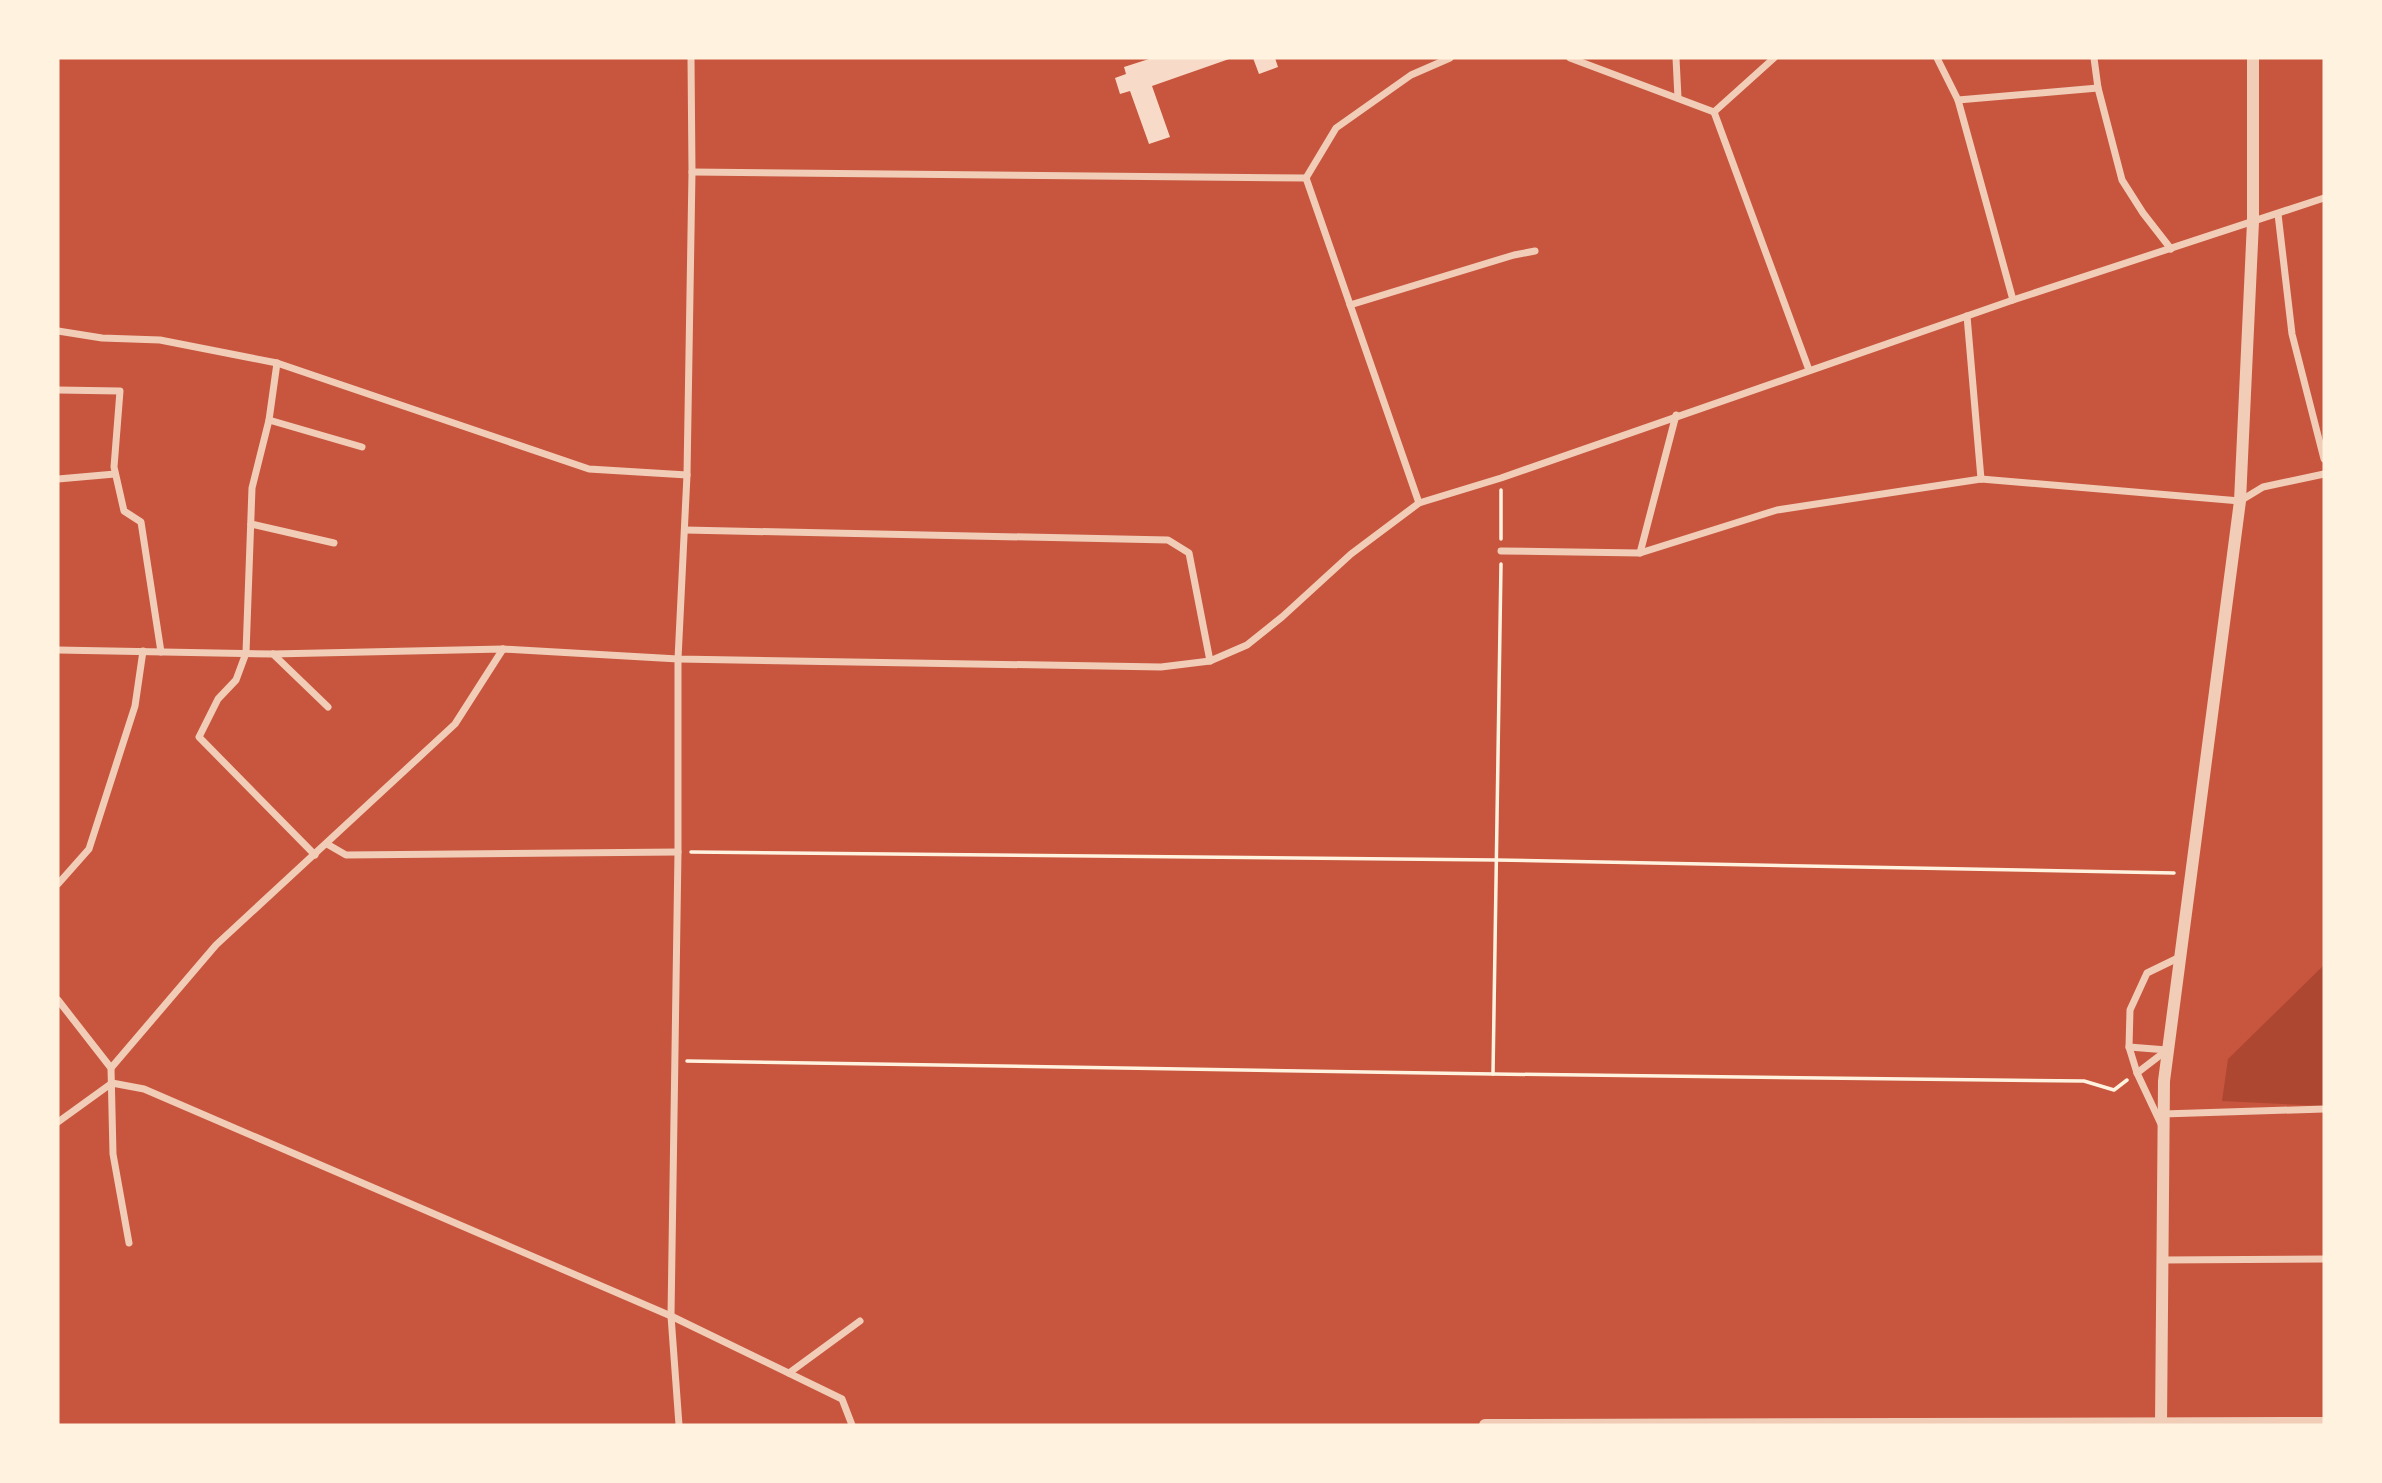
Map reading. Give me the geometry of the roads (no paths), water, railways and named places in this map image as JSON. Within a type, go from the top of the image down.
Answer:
[{"type":"street","points":[[679,1425],[671,1316],[678,659],[687,475],[691,58]]},
{"type":"street","points":[[1306,178],[1336,128],[1411,75],[1450,58]]},
{"type":"street","points":[[1570,58],[1588,62],[1714,112],[1810,370]]},
{"type":"street","points":[[1676,58],[1678,99]]},
{"type":"street","points":[[1763,68],[1764,58]]},
{"type":"street","points":[[1714,112],[1774,58]]},
{"type":"street","points":[[1937,58],[1958,100],[2013,300]]},
{"type":"street","points":[[2094,58],[2098,88],[2122,180],[2171,249]]},
{"type":"street","points":[[2162,1424],[2162,1128],[2168,1049],[2240,501],[2253,222],[2253,58]]},
{"type":"street","points":[[1958,100],[2098,88]]},
{"type":"street","points":[[692,172],[1306,178]]},
{"type":"street","points":[[1306,178],[1419,503]]},
{"type":"street","points":[[58,650],[273,654],[503,649],[678,659],[1148,667],[1210,661],[1247,645],[1351,554],[1419,503],[1500,478],[2013,300],[2324,198]]},
{"type":"street","points":[[2278,214],[2292,334],[2324,458]]},
{"type":"street","points":[[1350,305],[1535,251]]},
{"type":"street","points":[[1967,316],[1981,480]]},
{"type":"street","points":[[58,331],[102,338],[160,340],[277,363],[589,470],[687,475]]},
{"type":"street","points":[[277,363],[269,420],[252,488],[246,653],[236,680],[218,699],[199,737],[315,855]]},
{"type":"street","points":[[58,390],[120,391],[115,474],[124,512],[141,522],[161,652]]},
{"type":"street","points":[[1640,554],[1676,415]]},
{"type":"street","points":[[269,420],[362,446]]},
{"type":"street","points":[[58,480],[115,474]]},
{"type":"street","points":[[1501,551],[1640,554],[1777,510],[1981,480],[2240,501],[2263,487],[2324,474]]},
{"type":"street","points":[[251,524],[334,543]]},
{"type":"street","points":[[685,530],[1168,540],[1188,553],[1210,661]]},
{"type":"street","points":[[111,1068],[216,945],[455,724],[503,649]]},
{"type":"street","points":[[58,884],[89,849],[135,706],[142,652]]},
{"type":"street","points":[[273,654],[328,707]]},
{"type":"street","points":[[327,844],[346,855],[678,852]]},
{"type":"street","points":[[2162,1128],[2137,1073],[2129,1047],[2130,1010],[2147,973],[2181,956]]},
{"type":"street","points":[[58,1000],[111,1068],[113,1154],[129,1243]]},
{"type":"street","points":[[2129,1047],[2168,1049]]},
{"type":"street","points":[[2137,1073],[2168,1049]]},
{"type":"street","points":[[58,1122],[111,1083],[144,1089],[671,1316],[842,1399],[852,1425]]},
{"type":"street","points":[[2163,1114],[2324,1109]]},
{"type":"street","points":[[2163,1260],[2324,1259]]},
{"type":"street","points":[[789,1373],[860,1321]]},
{"type":"street","points":[[1485,1425],[2324,1423]]}]
